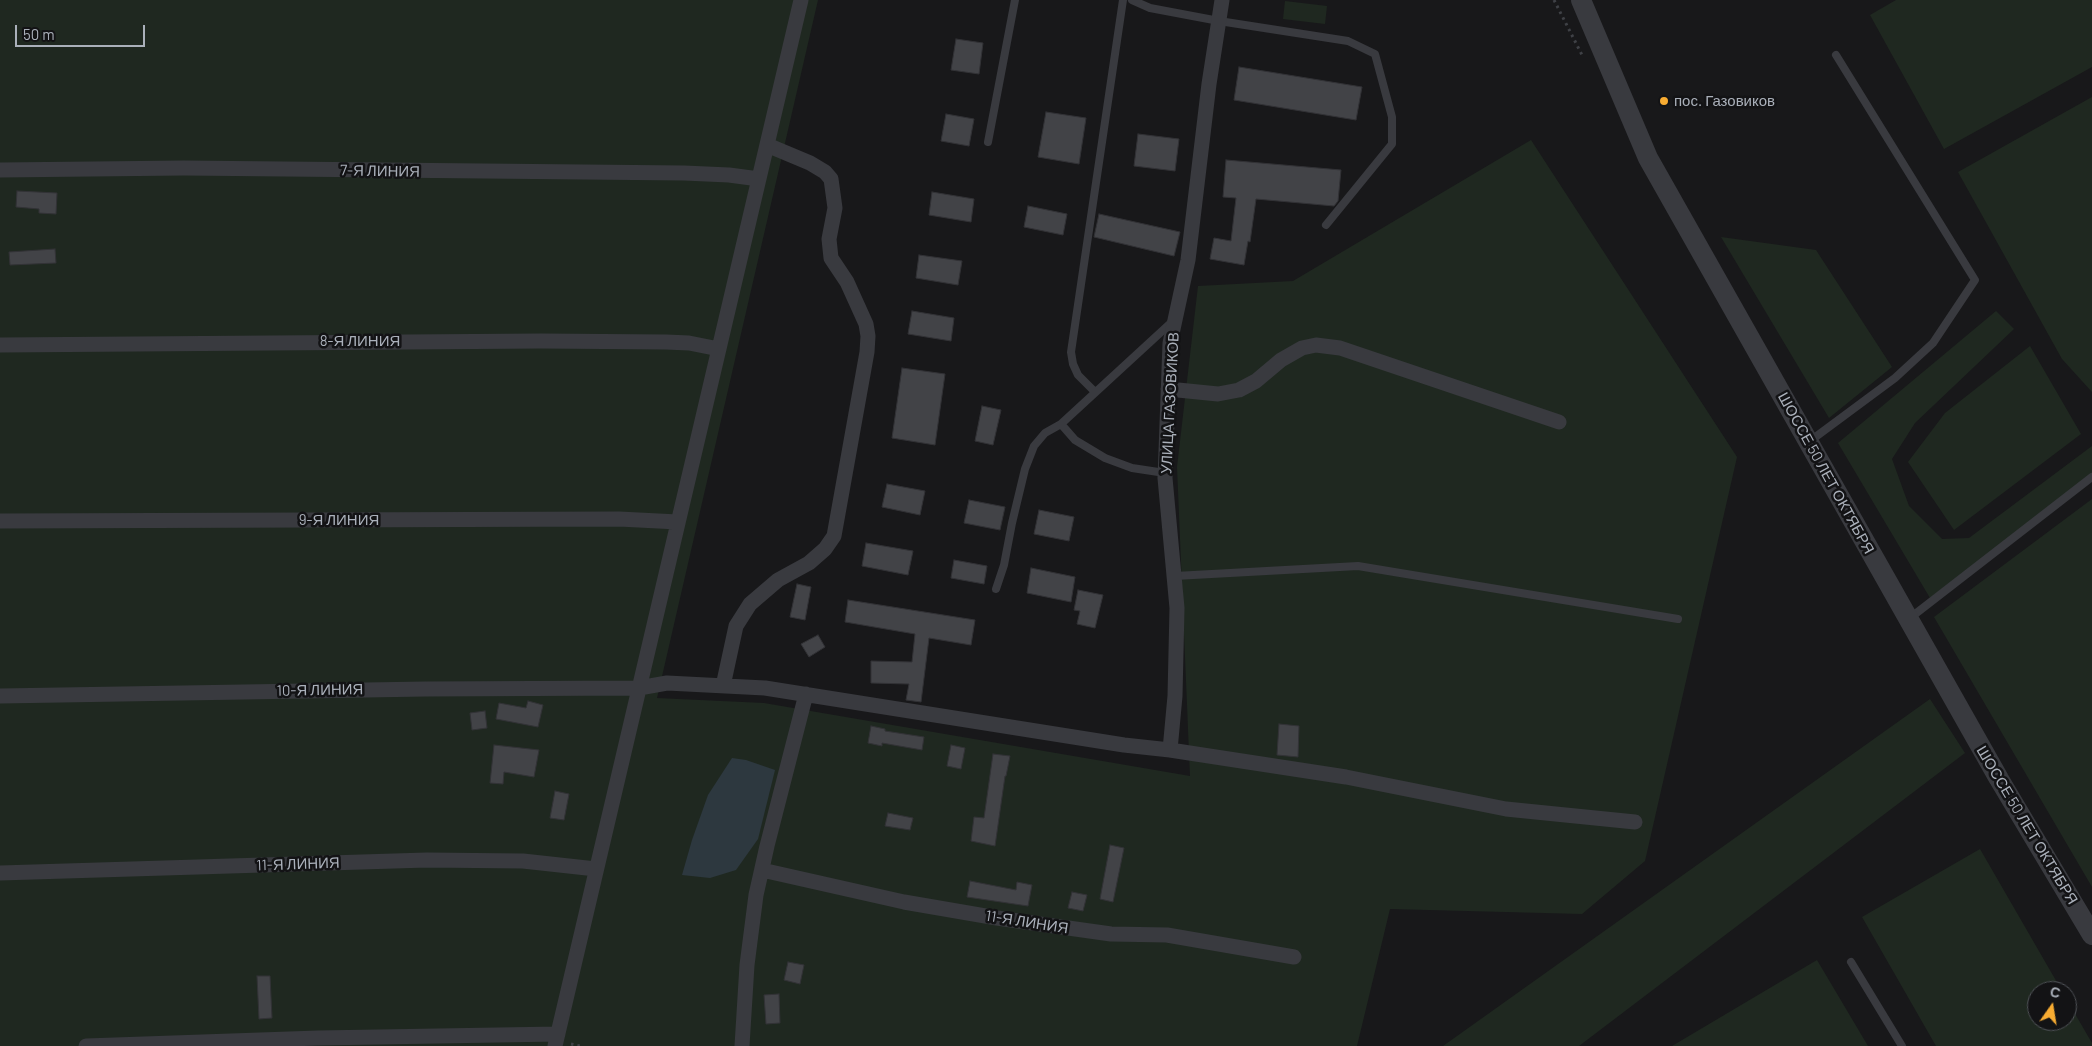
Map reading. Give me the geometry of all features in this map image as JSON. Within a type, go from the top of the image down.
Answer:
[{"type":"street","points":[[86,1046],[318,1038],[556,1040],[800,0]]},
{"type":"street","name":"УЛИЦА ГАЗОВИКОВ","points":[[1170,750],[1175,696],[1177,608],[1165,473],[1170,343],[1188,260],[1209,84],[1222,0]]},
{"type":"street","name":"ШОССЕ 50 ЛЕТ ОКТЯБРЯ","points":[[1581,0],[1648,158],[1999,779],[2092,935]]},
{"type":"street","points":[[723,686],[736,626],[750,604],[778,580],[809,564],[825,549],[834,536],[867,352],[868,336],[866,324],[847,282],[831,258],[829,239],[835,208],[831,179],[825,172],[810,164],[767,145]]},
{"type":"street","name":"7-Я ЛИНИЯ","points":[[0,170],[184,168],[684,173],[729,174],[759,179]]},
{"type":"street","name":"8-Я ЛИНИЯ","points":[[0,346],[541,340],[689,343],[719,349]]},
{"type":"street","points":[[1168,389],[1218,394],[1239,390],[1256,381],[1281,360],[1302,348],[1316,345],[1340,348],[1559,422]]},
{"type":"street","name":"9-Я ЛИНИЯ","points":[[0,521],[619,519],[678,522]]},
{"type":"street","name":"10-Я ЛИНИЯ","points":[[0,696],[416,689],[639,688],[666,683],[765,688],[1124,746],[1170,750],[1346,777],[1506,809],[1635,822]]},
{"type":"street","points":[[742,1046],[747,965],[762,870],[806,694]]},
{"type":"street","name":"11-Я ЛИНИЯ","points":[[0,873],[428,860],[524,861],[596,869]]},
{"type":"street","name":"11-Я ЛИНИЯ","points":[[762,870],[904,902],[987,916],[1111,934],[1167,935],[1294,957]]},
{"type":"lane","points":[[988,142],[1015,0]]},
{"type":"lane","points":[[1095,392],[1078,374],[1073,364],[1071,352],[1123,0]]},
{"type":"lane","points":[[1132,0],[1150,8],[1218,22],[1348,42],[1375,54],[1392,117],[1392,144],[1326,225]]},
{"type":"lane","points":[[1809,442],[1895,378],[1933,343],[1975,280],[1836,54]]},
{"type":"lane","points":[[996,589],[1004,565],[1023,478],[1034,446],[1045,434],[1061,424],[1176,319]]},
{"type":"lane","points":[[1061,424],[1075,440],[1105,458],[1132,468],[1165,473]]},
{"type":"lane","points":[[1908,619],[2092,477]]},
{"type":"lane","points":[[1175,576],[1358,566],[1678,619]]},
{"type":"lane","points":[[1851,962],[1902,1046]]},
{"type":"shaded area","points":[[0,0],[818,0],[657,698],[764,703],[1190,776],[1177,467],[1198,286],[1293,281],[1531,140],[1737,457],[1645,861],[1582,914],[1390,909],[1357,1046],[0,1046]]},
{"type":"shaded area","points":[[1896,0],[2092,0],[2092,67],[1944,149],[1870,15]]},
{"type":"shaded area","points":[[1285,1],[1327,6],[1325,24],[1283,19]]},
{"type":"shaded area","points":[[2092,97],[2092,392],[2062,359],[1958,172]]},
{"type":"shaded area","points":[[1721,237],[1816,250],[1892,367],[1829,418]]},
{"type":"shaded area","points":[[1996,311],[2014,329],[1915,423],[1892,459],[1909,506],[1942,539],[1969,538],[2092,446],[2092,476],[1930,598],[1838,443]]},
{"type":"shaded area","points":[[2030,346],[2081,434],[1954,530],[1908,462],[1945,413]]},
{"type":"shaded area","points":[[2092,499],[2092,887],[1934,617]]},
{"type":"shaded area","points":[[1930,699],[1965,753],[1579,1046],[1443,1046]]},
{"type":"shaded area","points":[[732,758],[746,760],[775,770],[758,839],[736,870],[710,878],[682,875],[708,795]]},
{"type":"shaded area","points":[[1980,849],[2056,981],[2027,981],[2027,1031],[2077,1031],[2077,1017],[2092,1046],[1936,1046],[1862,917]]},
{"type":"shaded area","points":[[1817,960],[1868,1046],[1672,1046]]},
{"type":"building","points":[[956,39],[983,43],[979,74],[951,70]]},
{"type":"building","points":[[1239,67],[1362,87],[1356,120],[1234,100]]},
{"type":"building","points":[[1046,112],[1086,118],[1079,164],[1038,157]]},
{"type":"building","points":[[946,114],[974,119],[969,146],[941,141]]},
{"type":"building","points":[[1138,134],[1179,139],[1175,171],[1134,166]]},
{"type":"building","points":[[1226,160],[1341,170],[1338,201],[1334,206],[1256,199],[1250,242],[1248,241],[1244,265],[1210,259],[1214,238],[1231,241],[1236,198],[1223,197]]},
{"type":"building","points":[[17,191],[57,193],[56,214],[39,213],[39,209],[16,207]]},
{"type":"building","points":[[932,192],[974,199],[971,222],[929,215]]},
{"type":"building","points":[[1028,206],[1067,214],[1063,235],[1024,227]]},
{"type":"building","points":[[1099,214],[1180,232],[1174,256],[1094,237]]},
{"type":"building","points":[[55,249],[56,263],[10,265],[9,252]]},
{"type":"building","points":[[919,255],[962,261],[958,285],[916,278]]},
{"type":"building","points":[[912,311],[954,318],[951,341],[908,334]]},
{"type":"building","points":[[902,368],[945,374],[935,445],[892,438]]},
{"type":"building","points":[[982,406],[1001,410],[993,445],[975,441]]},
{"type":"building","points":[[887,484],[925,491],[920,515],[882,507]]},
{"type":"building","points":[[969,500],[1005,507],[1000,530],[964,523]]},
{"type":"building","points":[[1039,510],[1074,517],[1069,541],[1034,534]]},
{"type":"building","points":[[866,543],[913,551],[908,575],[862,566]]},
{"type":"building","points":[[954,560],[987,566],[984,584],[951,578]]},
{"type":"building","points":[[1031,568],[1075,577],[1071,602],[1027,593]]},
{"type":"building","points":[[797,584],[811,587],[805,620],[790,617]]},
{"type":"building","points":[[1078,590],[1103,595],[1095,628],[1077,624],[1080,611],[1074,610]]},
{"type":"building","points":[[848,600],[975,620],[971,645],[929,638],[921,702],[906,700],[909,684],[871,683],[871,661],[912,662],[915,634],[845,622]]},
{"type":"building","points":[[818,635],[825,647],[809,657],[801,644]]},
{"type":"building","points":[[528,701],[543,705],[538,727],[496,719],[499,703],[526,708]]},
{"type":"building","points":[[485,711],[487,728],[472,730],[470,713]]},
{"type":"building","points":[[1279,724],[1299,726],[1298,757],[1277,755]]},
{"type":"building","points":[[871,726],[885,729],[885,731],[924,737],[922,750],[882,743],[882,746],[868,743]]},
{"type":"building","points":[[494,745],[539,750],[534,777],[504,772],[503,784],[490,783]]},
{"type":"building","points":[[951,745],[965,748],[961,769],[947,766]]},
{"type":"building","points":[[993,754],[1010,756],[1005,776],[995,846],[971,841],[974,817],[984,818]]},
{"type":"building","points":[[555,791],[569,794],[564,820],[550,818]]},
{"type":"building","points":[[888,813],[913,818],[910,830],[885,826]]},
{"type":"building","points":[[1110,845],[1124,848],[1113,902],[1100,899]]},
{"type":"building","points":[[970,881],[1016,890],[1017,882],[1032,885],[1028,906],[967,897]]},
{"type":"building","points":[[1072,892],[1087,895],[1083,911],[1068,908]]},
{"type":"building","points":[[788,962],[804,965],[800,984],[784,980]]},
{"type":"building","points":[[257,976],[270,976],[272,1018],[259,1019]]},
{"type":"building","points":[[779,994],[780,1023],[766,1024],[764,995]]},
{"type":"place","name":"пос. Газовиков","points":[[1664,101]]}]
